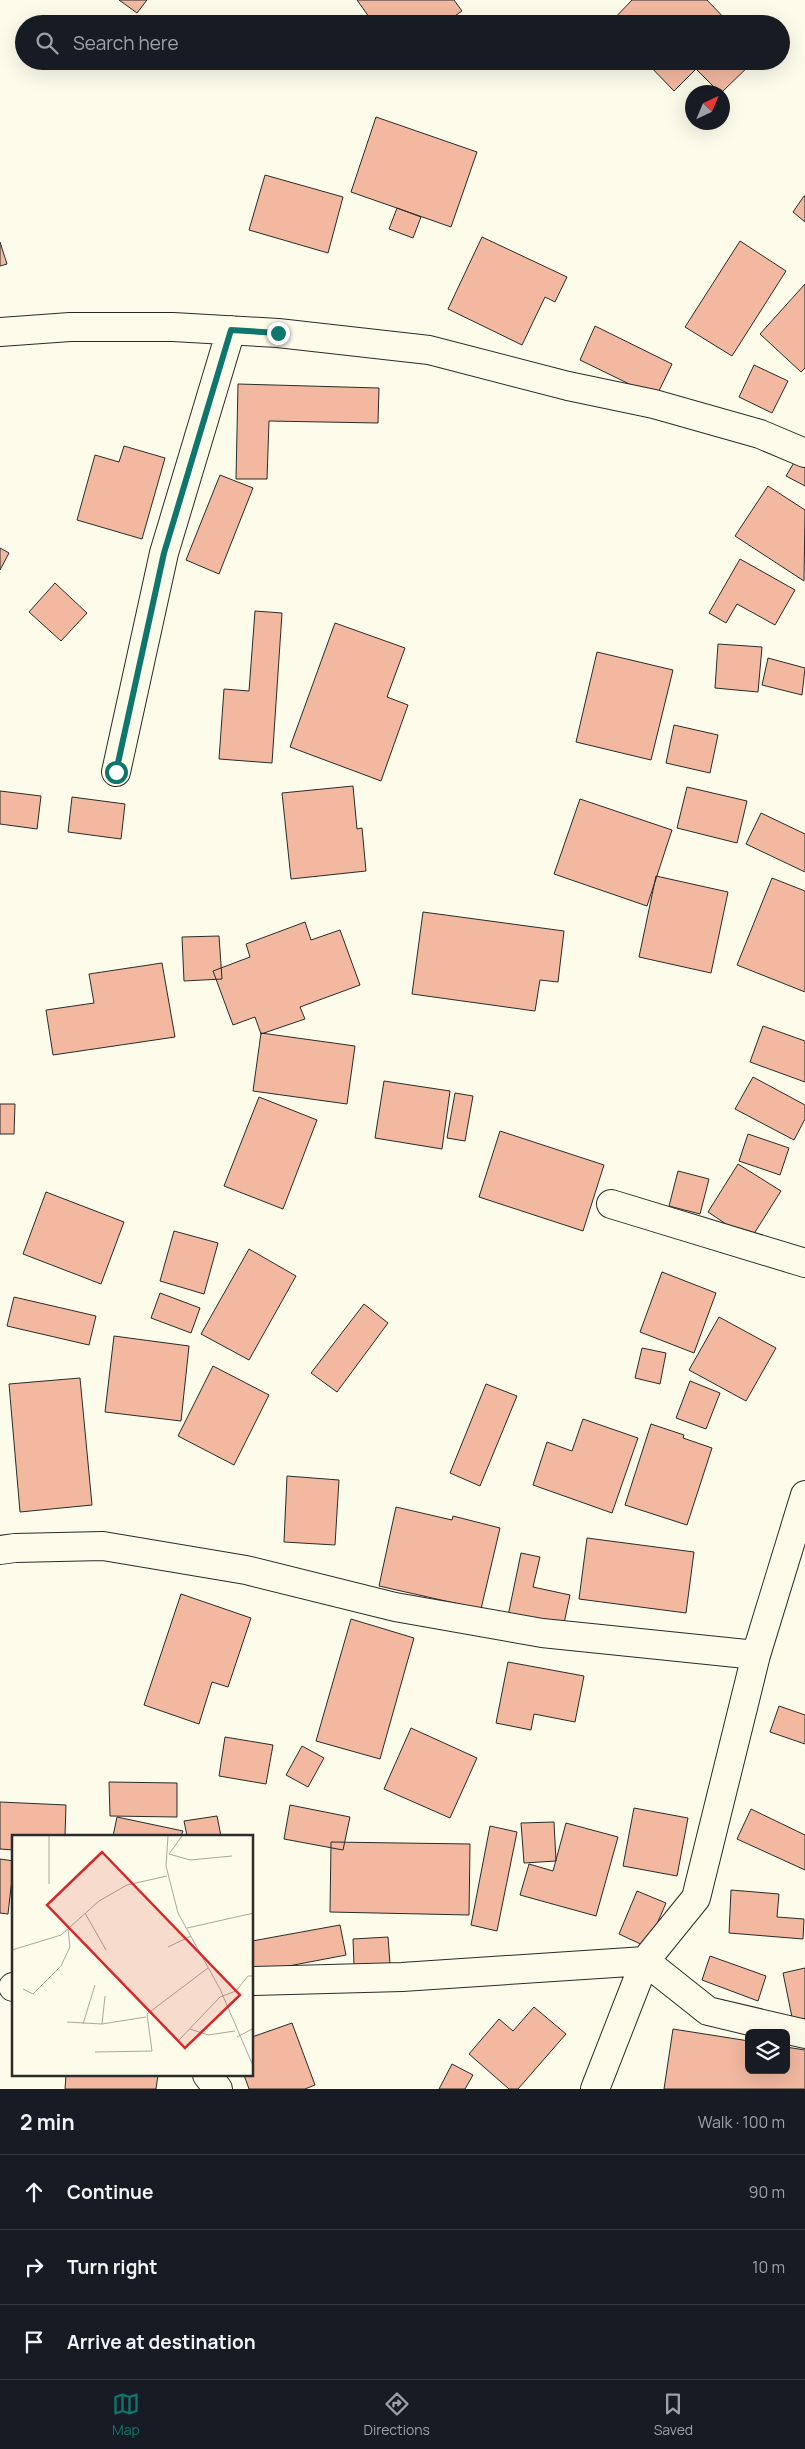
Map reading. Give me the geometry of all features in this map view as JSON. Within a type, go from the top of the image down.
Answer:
[{"type":"street","points":[[0,332],[70,326],[231,330],[278,333],[429,350],[568,386],[654,404],[760,434],[805,453]]},
{"type":"street","points":[[116,772],[164,553],[231,330]]},
{"type":"street","points":[[611,1204],[805,1263]]},
{"type":"street","points":[[596,2089],[645,1962],[696,1898],[756,1655],[805,1495]]},
{"type":"street","points":[[0,1550],[103,1546],[246,1570],[395,1607],[542,1633],[756,1655]]},
{"type":"street","points":[[254,1981],[402,1977],[645,1962],[708,2011],[805,2034]]},
{"type":"street","points":[[208,2076],[218,2089]]},
{"type":"building","points":[[119,0],[147,0],[137,13]]},
{"type":"building","points":[[357,0],[454,0],[462,11],[456,15],[368,15]]},
{"type":"building","points":[[632,0],[707,0],[721,15],[618,15]]},
{"type":"building","points":[[654,70],[695,70],[674,91]]},
{"type":"building","points":[[697,70],[745,70],[729,85],[712,85]]},
{"type":"building","points":[[376,117],[477,152],[451,227],[351,192]]},
{"type":"building","points":[[265,175],[343,197],[328,253],[249,230]]},
{"type":"building","points":[[805,196],[805,222],[793,212]]},
{"type":"building","points":[[397,208],[421,217],[413,238],[389,229]]},
{"type":"building","points":[[482,237],[567,277],[555,302],[545,297],[522,345],[448,309]]},
{"type":"building","points":[[740,241],[786,271],[732,356],[685,327]]},
{"type":"building","points":[[0,242],[7,264],[0,266]]},
{"type":"building","points":[[805,284],[805,368],[801,372],[760,334]]},
{"type":"building","points":[[595,326],[672,364],[656,397],[580,360]]},
{"type":"building","points":[[754,365],[788,381],[772,413],[739,397]]},
{"type":"building","points":[[238,384],[379,388],[378,423],[269,421],[267,479],[236,479]]},
{"type":"building","points":[[124,446],[165,458],[142,539],[77,520],[95,455],[119,462]]},
{"type":"building","points":[[798,456],[805,460],[805,486],[786,476]]},
{"type":"building","points":[[220,475],[253,488],[219,574],[186,560]]},
{"type":"building","points":[[768,486],[805,510],[804,581],[735,536]]},
{"type":"building","points":[[0,548],[9,553],[0,570]]},
{"type":"building","points":[[740,559],[795,590],[775,625],[737,604],[726,623],[709,613]]},
{"type":"building","points":[[55,583],[87,613],[61,641],[29,612]]},
{"type":"building","points":[[255,611],[282,613],[272,763],[219,759],[224,689],[249,691]]},
{"type":"building","points":[[335,623],[405,648],[387,697],[408,705],[381,781],[290,747]]},
{"type":"building","points":[[718,644],[762,647],[758,692],[715,688]]},
{"type":"building","points":[[597,652],[673,670],[651,760],[576,742]]},
{"type":"building","points":[[768,658],[805,668],[802,695],[762,685]]},
{"type":"building","points":[[674,725],[718,735],[710,773],[666,763]]},
{"type":"building","points":[[353,786],[357,829],[362,828],[366,871],[291,879],[282,793]]},
{"type":"building","points":[[687,787],[747,801],[737,843],[677,828]]},
{"type":"building","points":[[0,791],[41,796],[37,829],[0,824]]},
{"type":"building","points":[[72,797],[125,804],[121,839],[68,832]]},
{"type":"building","points":[[580,799],[672,830],[647,906],[554,874]]},
{"type":"building","points":[[761,813],[805,834],[805,872],[746,844]]},
{"type":"building","points":[[656,876],[728,892],[711,973],[639,957]]},
{"type":"building","points":[[772,878],[805,891],[805,992],[737,965]]},
{"type":"building","points":[[423,912],[564,931],[558,982],[540,980],[535,1011],[412,994]]},
{"type":"building","points":[[305,922],[311,940],[340,930],[360,985],[300,1007],[305,1019],[261,1034],[255,1017],[233,1025],[213,971],[250,957],[246,944]]},
{"type":"building","points":[[219,936],[222,979],[184,981],[182,937]]},
{"type":"building","points":[[162,963],[175,1037],[53,1055],[46,1010],[94,1003],[89,974]]},
{"type":"building","points":[[763,1026],[805,1041],[805,1082],[750,1062]]},
{"type":"building","points":[[261,1033],[355,1046],[347,1104],[253,1091]]},
{"type":"building","points":[[753,1077],[805,1105],[805,1119],[794,1140],[735,1109]]},
{"type":"building","points":[[384,1081],[450,1091],[442,1149],[375,1138]]},
{"type":"building","points":[[455,1093],[473,1096],[465,1141],[447,1138]]},
{"type":"building","points":[[259,1097],[317,1120],[283,1209],[224,1186]]},
{"type":"building","points":[[0,1104],[15,1104],[14,1134],[0,1134]]},
{"type":"building","points":[[500,1131],[604,1165],[583,1231],[479,1197]]},
{"type":"building","points":[[748,1134],[789,1148],[780,1175],[739,1161]]},
{"type":"building","points":[[738,1164],[781,1191],[750,1240],[708,1212]]},
{"type":"building","points":[[678,1171],[709,1179],[700,1214],[669,1206]]},
{"type":"building","points":[[46,1192],[124,1222],[101,1284],[23,1254]]},
{"type":"building","points":[[174,1231],[218,1243],[204,1294],[160,1281]]},
{"type":"building","points":[[249,1249],[296,1276],[249,1360],[201,1334]]},
{"type":"building","points":[[662,1272],[716,1293],[694,1353],[640,1332]]},
{"type":"building","points":[[160,1293],[200,1308],[191,1333],[151,1318]]},
{"type":"building","points":[[14,1297],[96,1316],[89,1345],[7,1326]]},
{"type":"building","points":[[364,1304],[388,1323],[337,1392],[311,1373]]},
{"type":"building","points":[[719,1317],[776,1348],[746,1401],[689,1370]]},
{"type":"building","points":[[114,1336],[189,1346],[181,1421],[105,1412]]},
{"type":"building","points":[[642,1348],[666,1353],[660,1384],[635,1378]]},
{"type":"building","points":[[213,1366],[269,1395],[234,1465],[178,1436]]},
{"type":"building","points":[[80,1378],[92,1505],[20,1512],[9,1384]]},
{"type":"building","points":[[690,1381],[720,1393],[706,1429],[676,1418]]},
{"type":"building","points":[[486,1384],[517,1396],[480,1486],[450,1473]]},
{"type":"building","points":[[583,1419],[638,1438],[612,1513],[533,1485],[547,1442],[572,1451]]},
{"type":"building","points":[[651,1424],[684,1435],[683,1438],[712,1448],[687,1525],[625,1505]]},
{"type":"building","points":[[287,1476],[339,1480],[335,1545],[284,1542]]},
{"type":"building","points":[[396,1507],[452,1520],[453,1516],[500,1528],[481,1609],[379,1586]]},
{"type":"building","points":[[587,1538],[694,1552],[686,1613],[579,1599]]},
{"type":"building","points":[[521,1553],[540,1557],[533,1587],[570,1595],[563,1628],[508,1616]]},
{"type":"building","points":[[181,1594],[251,1618],[228,1687],[212,1682],[199,1724],[144,1705]]},
{"type":"building","points":[[351,1619],[414,1638],[380,1759],[316,1741]]},
{"type":"building","points":[[508,1662],[584,1676],[575,1722],[534,1714],[531,1730],[496,1723]]},
{"type":"building","points":[[779,1706],[805,1715],[805,1744],[770,1732]]},
{"type":"building","points":[[411,1728],[477,1758],[450,1818],[384,1789]]},
{"type":"building","points":[[225,1737],[273,1745],[266,1784],[219,1776]]},
{"type":"building","points":[[302,1746],[324,1758],[308,1787],[286,1775]]},
{"type":"building","points":[[109,1782],[177,1783],[177,1817],[110,1816]]},
{"type":"building","points":[[0,1802],[66,1805],[65,1835],[12,1835],[12,1850],[0,1849]]},
{"type":"building","points":[[290,1805],[350,1817],[343,1850],[284,1839]]},
{"type":"building","points":[[634,1808],[688,1818],[677,1876],[623,1866]]},
{"type":"building","points":[[751,1809],[805,1835],[805,1870],[737,1839]]},
{"type":"building","points":[[217,1816],[221,1835],[187,1835],[184,1821]]},
{"type":"building","points":[[117,1817],[183,1831],[181,1835],[113,1835]]},
{"type":"building","points":[[554,1822],[556,1861],[524,1863],[521,1823]]},
{"type":"building","points":[[566,1823],[618,1837],[596,1916],[520,1895],[529,1864],[553,1871]]},
{"type":"building","points":[[490,1826],[517,1832],[497,1931],[471,1925]]},
{"type":"building","points":[[331,1842],[470,1844],[469,1915],[330,1912]]},
{"type":"building","points":[[0,1859],[12,1861],[12,1879],[8,1914],[0,1913]]},
{"type":"building","points":[[731,1890],[779,1894],[777,1917],[804,1919],[803,1939],[729,1933]]},
{"type":"building","points":[[637,1891],[666,1903],[647,1947],[619,1934]]},
{"type":"building","points":[[340,1925],[346,1955],[254,1973],[254,1941]]},
{"type":"building","points":[[388,1937],[390,1964],[354,1966],[353,1939]]},
{"type":"building","points":[[710,1956],[766,1976],[758,2001],[702,1980]]},
{"type":"building","points":[[805,1968],[805,2019],[793,2022],[783,1973]]},
{"type":"building","points":[[534,2007],[566,2034],[518,2089],[509,2089],[469,2054],[499,2019],[513,2031]]},
{"type":"building","points":[[292,2023],[315,2085],[305,2089],[249,2089],[244,2076],[254,2076],[254,2036]]},
{"type":"building","points":[[673,2029],[745,2040],[745,2074],[790,2074],[790,2048],[805,2050],[805,2089],[664,2089]]},
{"type":"building","points":[[452,2064],[473,2075],[465,2089],[439,2089]]},
{"type":"building","points":[[66,2076],[158,2076],[156,2089],[65,2089]]},
{"type":"route","points":[[116,772],[164,553],[231,330],[278,333]]}]
